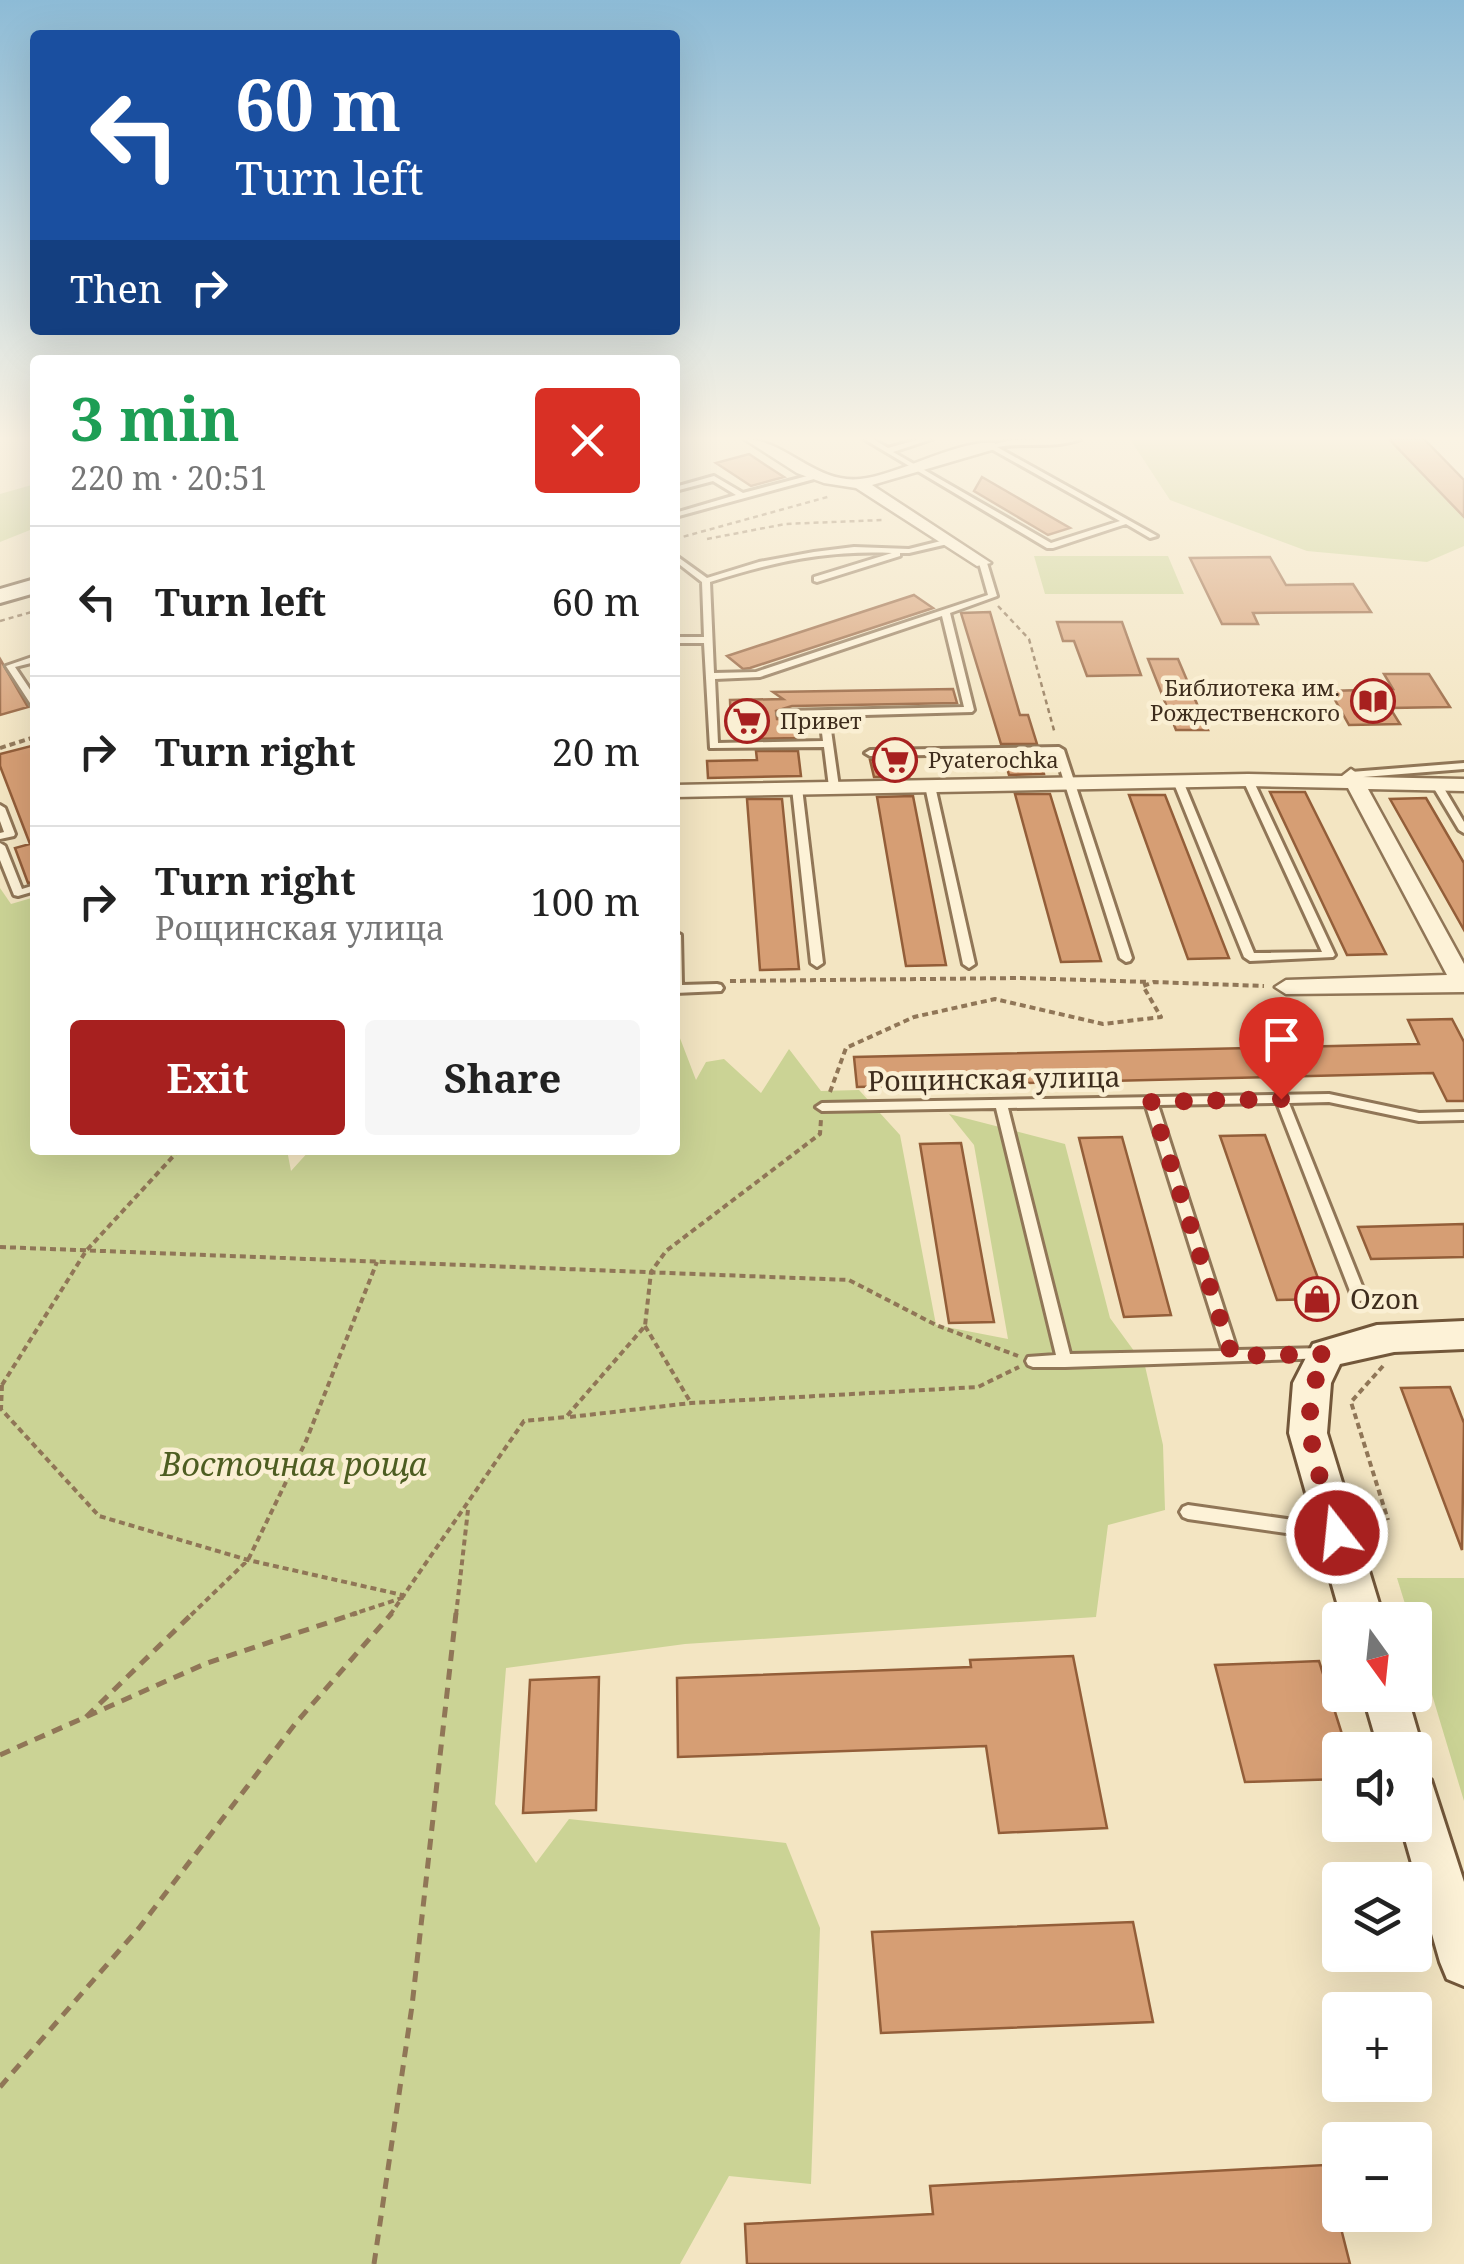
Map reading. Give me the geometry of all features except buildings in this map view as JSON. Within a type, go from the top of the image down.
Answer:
[{"type":"main road","points":[[0,596],[30,587]]},
{"type":"main road","points":[[1358,1602],[1308,1433],[1312,1382],[1326,1354],[1352,1343],[1384,1337],[1464,1335]]},
{"type":"main road","points":[[1429,1842],[1464,1962]]},
{"type":"street","points":[[955,545],[983,562]]},
{"type":"street","points":[[1286,987],[1464,984],[1352,777]]},
{"type":"street","points":[[680,791],[1352,777],[1464,784]]},
{"type":"lane","points":[[817,579],[934,545]]},
{"type":"lane","points":[[706,581],[759,564],[814,554],[909,551]]},
{"type":"lane","points":[[680,561],[706,581]]},
{"type":"lane","points":[[710,676],[757,675],[993,596],[983,562]]},
{"type":"lane","points":[[706,581],[713,746],[828,744]]},
{"type":"lane","points":[[783,714],[969,710],[944,612]]},
{"type":"lane","points":[[680,640],[708,640]]},
{"type":"lane","points":[[30,660],[10,666],[30,696]]},
{"type":"lane","points":[[824,713],[834,788]]},
{"type":"lane","points":[[870,753],[1059,750],[1126,958]]},
{"type":"lane","points":[[1352,777],[1464,766]]},
{"type":"lane","points":[[1178,781],[1250,957],[1329,956],[1248,780]]},
{"type":"lane","points":[[1437,785],[1464,830]]},
{"type":"lane","points":[[930,786],[969,964]]},
{"type":"lane","points":[[797,788],[817,963]]},
{"type":"lane","points":[[0,808],[10,834],[0,836]]},
{"type":"lane","points":[[0,846],[18,893],[30,889]]},
{"type":"lane","points":[[680,988],[717,988]]},
{"type":"lane","name":"Рощинская улица","points":[[822,1108],[1329,1098],[1418,1117],[1464,1116]]},
{"type":"lane","points":[[1281,1099],[1359,1296]]},
{"type":"lane","points":[[1151,1102],[1232,1356]]},
{"type":"lane","points":[[1001,1104],[1065,1361]]},
{"type":"lane","points":[[1033,1361],[1326,1354]]},
{"type":"lane","points":[[1188,1512],[1337,1533]]},
{"type":"path","points":[[993,596],[1001,614],[1029,639],[1059,750]]},
{"type":"path","points":[[0,620],[30,612]]},
{"type":"path","points":[[0,748],[30,739]]},
{"type":"path","points":[[717,988],[731,981],[1021,978],[1286,987]]},
{"type":"path","points":[[566,1417],[645,1326],[652,1272],[666,1251],[820,1134],[822,1108],[846,1048],[914,1018],[995,998],[1103,1024],[1161,1017],[1143,986],[1154,982]]},
{"type":"path","points":[[174,1155],[86,1251],[1,1387],[1,1409],[99,1516],[248,1560],[407,1596]]},
{"type":"path","points":[[0,1248],[850,1280],[936,1325],[1033,1361]]},
{"type":"path","points":[[86,1717],[248,1560],[306,1441],[378,1262]]},
{"type":"path","points":[[645,1326],[690,1403]]},
{"type":"path","points":[[1388,1520],[1351,1402],[1392,1357]]},
{"type":"path","points":[[0,2088],[140,1928],[294,1724],[407,1596],[524,1421],[690,1403],[978,1387],[1033,1361]]},
{"type":"path","points":[[374,2264],[412,2006],[468,1504]]},
{"type":"path","points":[[0,1755],[208,1663],[407,1596]]},
{"type":"green space","points":[[1290,545],[1464,545],[1427,562],[1307,551]]},
{"type":"green space","points":[[1034,556],[1168,556],[1184,594],[1045,594]]},
{"type":"green space","name":"Восточная роща","points":[[0,888],[11,904],[30,898],[30,1155],[288,1155],[291,1171],[305,1155],[680,1155],[680,1038],[696,1080],[706,1062],[724,1059],[761,1093],[789,1049],[821,1091],[859,1090],[900,1135],[936,1325],[1008,1339],[974,1145],[949,1114],[1065,1144],[1110,1318],[1145,1366],[1163,1445],[1165,1510],[1108,1525],[1096,1617],[685,1644],[506,1668],[495,1804],[536,1863],[569,1819],[786,1843],[820,1928],[811,2184],[729,2176],[680,2264],[0,2264]]},
{"type":"green space","points":[[1397,1578],[1464,1578],[1464,1801],[1432,1695],[1432,1602],[1404,1602]]},
{"type":"place","name":"Библиотека им. Рождественского","points":[[1373,701]]},
{"type":"place","name":"Привет","points":[[747,721]]},
{"type":"place","name":"Pyaterochka","points":[[895,760]]},
{"type":"place","name":"Ozon","points":[[1317,1299]]},
{"type":"route","points":[[1281,1099],[1151,1102],[1232,1356],[1326,1354],[1312,1382],[1308,1433],[1337,1533]]}]
